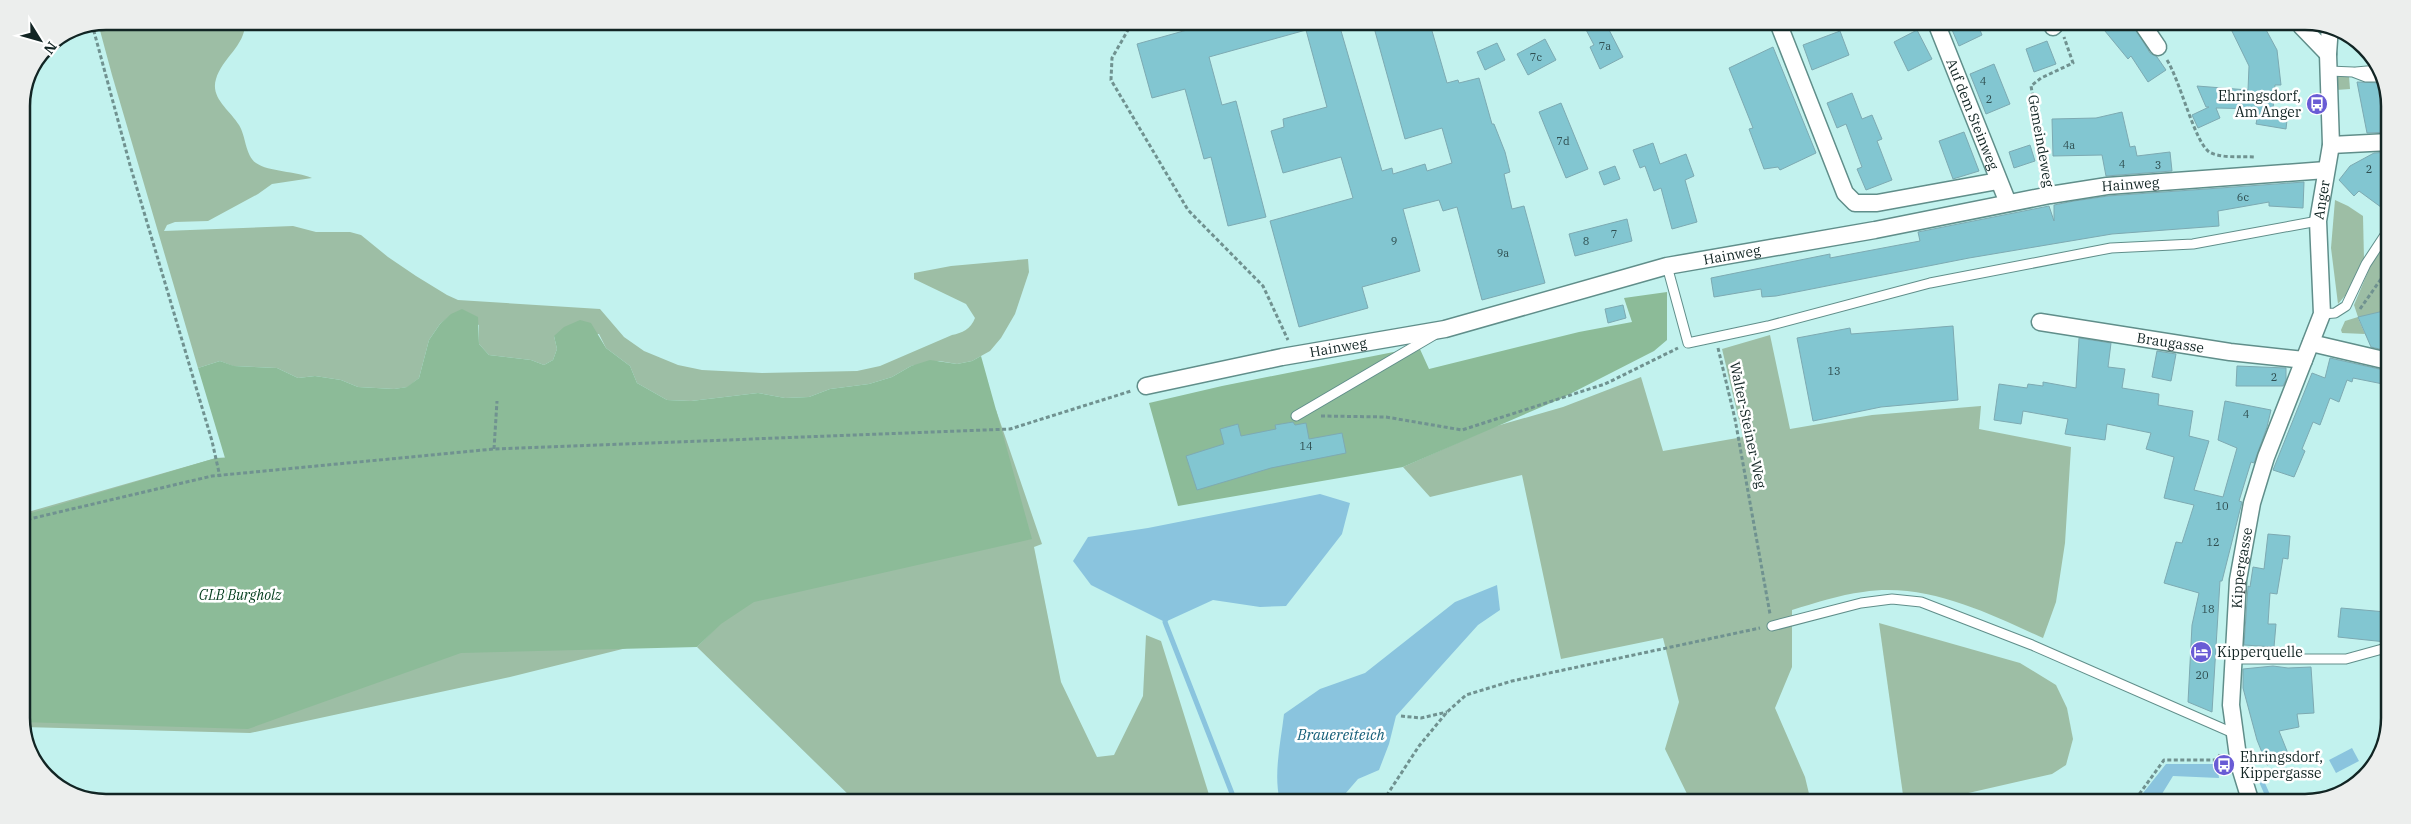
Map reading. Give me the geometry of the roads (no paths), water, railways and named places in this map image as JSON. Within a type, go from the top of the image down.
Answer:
[{"type":"street","points":[[1781,30],[1845,193],[1854,203],[1877,203],[1998,181]]},
{"type":"street","name":"Auf dem Steinweg","points":[[1939,30],[2008,203]]},
{"type":"street","points":[[2146,30],[2158,47]]},
{"type":"street","points":[[2304,30],[2328,63]]},
{"type":"street","name":"Anger","points":[[2311,343],[2322,314],[2318,222],[2331,145],[2328,63],[2330,34]]},
{"type":"street","points":[[2331,145],[2381,142]]},
{"type":"street","name":"Hainweg","points":[[1146,386],[1295,355],[1445,328],[1667,266],[1875,230],[2050,195],[2107,186],[2326,170]]},
{"type":"street","name":"Braugasse","points":[[2040,322],[2230,352],[2304,360]]},
{"type":"street","points":[[2311,343],[2381,359]]},
{"type":"street","name":"Kippergasse","points":[[2248,794],[2239,764],[2233,733],[2231,705],[2232,659],[2238,580],[2252,503],[2266,457],[2311,343]]},
{"type":"lane","points":[[2328,63],[2366,77],[2375,78]]},
{"type":"lane","points":[[2353,72],[2371,71]]},
{"type":"lane","points":[[1667,266],[1688,343],[1768,326],[1930,282],[2111,248],[2193,244],[2318,222]]},
{"type":"lane","points":[[2322,314],[2340,310],[2346,306],[2366,264],[2381,241]]},
{"type":"lane","points":[[1296,416],[1445,328]]},
{"type":"lane","points":[[1772,626],[1861,603],[1892,598],[1921,602],[2032,645],[2233,733]]},
{"type":"lane","points":[[2232,659],[2346,659],[2381,649]]},
{"type":"water","points":[[1320,494],[1350,503],[1342,534],[1286,606],[1260,607],[1213,600],[1165,622],[1091,585],[1073,561],[1088,537],[1148,528]]},
{"type":"water","name":"Brauereiteich","points":[[1497,585],[1500,610],[1478,625],[1396,716],[1389,744],[1379,770],[1358,779],[1345,794],[1279,794],[1277,769],[1284,714],[1320,689],[1365,673],[1455,602]]},
{"type":"water","points":[[2352,748],[2359,761],[2336,773],[2329,760]]},
{"type":"water","points":[[2166,764],[2217,764],[2219,778],[2173,776],[2162,794],[2142,794]]},
{"type":"waterway","points":[[1166,618],[1165,622],[1232,794]]},
{"type":"waterway","points":[[2260,778],[2267,794]]},
{"type":"place","name":"Ehringsdorf, Am Anger","points":[[2317,104]]},
{"type":"place","name":"Kipperquelle","points":[[2201,652]]},
{"type":"place","name":"Ehringsdorf, Kippergasse","points":[[2224,765]]},
{"type":"park label","name":"GLB Burgholz","points":[[240,595]]}]
